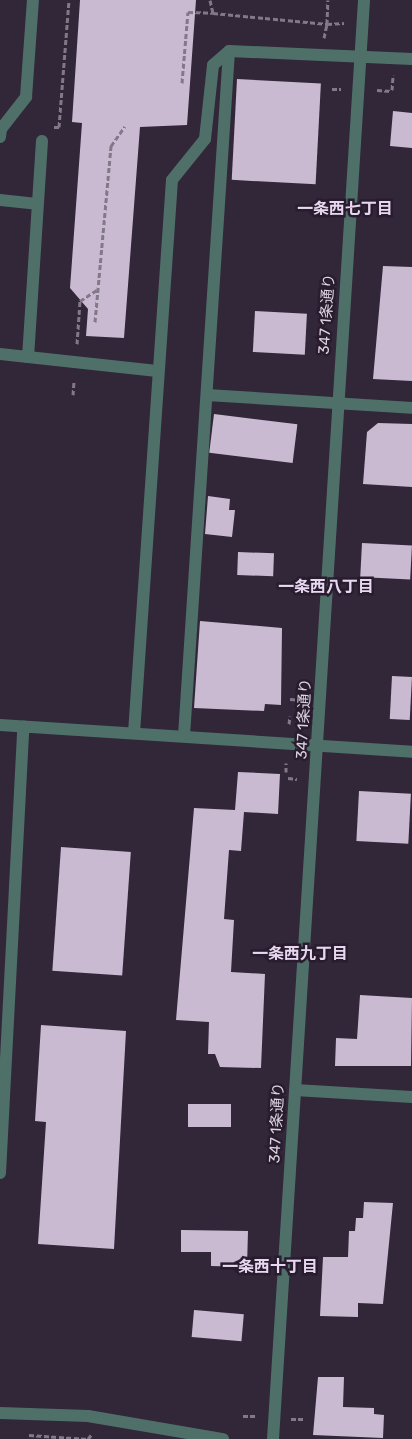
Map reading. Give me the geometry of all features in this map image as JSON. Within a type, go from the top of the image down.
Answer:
[{"type":"street","points":[[0,137],[0,129],[26,97],[33,0]]},
{"type":"street","name":"347 1条通り","points":[[273,1439],[295,1090],[320,748],[337,404],[364,0]]},
{"type":"street","points":[[184,736],[208,395],[229,51]]},
{"type":"street","points":[[134,733],[157,371],[172,180],[205,139],[212,65],[229,51],[412,59]]},
{"type":"street","points":[[28,357],[42,141]]},
{"type":"street","points":[[0,200],[37,204]]},
{"type":"street","points":[[0,354],[157,371]]},
{"type":"street","points":[[208,395],[412,408]]},
{"type":"street","points":[[0,725],[184,736],[320,748],[412,752]]},
{"type":"street","points":[[0,1173],[23,727]]},
{"type":"street","points":[[295,1090],[412,1097]]},
{"type":"street","points":[[0,1414],[88,1416],[224,1439]]},
{"type":"path","points":[[50,127],[59,127],[69,0]]},
{"type":"path","points":[[210,0],[213,13]]},
{"type":"path","points":[[182,83],[188,12],[327,24],[328,0]]},
{"type":"path","points":[[95,322],[111,146],[126,126]]},
{"type":"path","points":[[73,395],[80,301],[97,290]]},
{"type":"building","points":[[80,0],[196,0],[187,125],[140,127],[124,338],[86,336],[88,309],[70,288],[82,123],[72,122]]},
{"type":"building","points":[[237,79],[321,83],[316,184],[232,180]]},
{"type":"building","points":[[393,111],[412,113],[412,148],[390,146]]},
{"type":"building","points":[[383,266],[412,267],[412,381],[373,379]]},
{"type":"building","points":[[255,311],[307,314],[305,355],[253,352]]},
{"type":"building","points":[[214,414],[297,424],[293,463],[209,453]]},
{"type":"building","points":[[378,423],[412,424],[412,487],[363,484],[367,432]]},
{"type":"building","points":[[208,496],[230,499],[229,510],[235,510],[232,537],[205,534]]},
{"type":"building","points":[[362,543],[412,546],[410,580],[360,577]]},
{"type":"building","points":[[238,552],[274,553],[273,576],[237,575]]},
{"type":"building","points":[[200,621],[282,628],[281,705],[265,704],[264,711],[194,708]]},
{"type":"building","points":[[392,676],[412,677],[410,720],[390,719]]},
{"type":"building","points":[[238,772],[280,774],[278,814],[244,812],[241,851],[229,850],[224,919],[234,920],[231,972],[265,974],[261,1068],[220,1067],[215,1054],[208,1054],[209,1022],[176,1020],[194,808],[235,810]]},
{"type":"building","points":[[359,791],[411,794],[408,844],[356,841]]},
{"type":"building","points":[[61,847],[131,852],[122,976],[52,971]]},
{"type":"building","points":[[360,995],[412,998],[411,1066],[335,1066],[336,1038],[357,1039]]},
{"type":"building","points":[[41,1025],[126,1031],[114,1249],[38,1244],[46,1122],[35,1121]]},
{"type":"building","points":[[188,1104],[231,1104],[231,1127],[188,1127]]},
{"type":"building","points":[[364,1202],[393,1203],[383,1304],[358,1303],[358,1317],[320,1316],[323,1257],[348,1257],[349,1231],[355,1231],[356,1218],[363,1218]]},
{"type":"building","points":[[181,1230],[248,1231],[247,1267],[211,1266],[211,1252],[181,1252]]},
{"type":"building","points":[[194,1310],[244,1314],[241,1341],[192,1337]]},
{"type":"building","points":[[318,1377],[344,1377],[343,1407],[374,1408],[374,1414],[384,1415],[383,1438],[313,1435]]},
{"type":"district","name":"一条西七丁目","points":[[345,209]]},
{"type":"district","name":"一条西八丁目","points":[[326,587]]},
{"type":"district","name":"一条西九丁目","points":[[300,954]]},
{"type":"district","name":"一条西十丁目","points":[[270,1267]]}]
